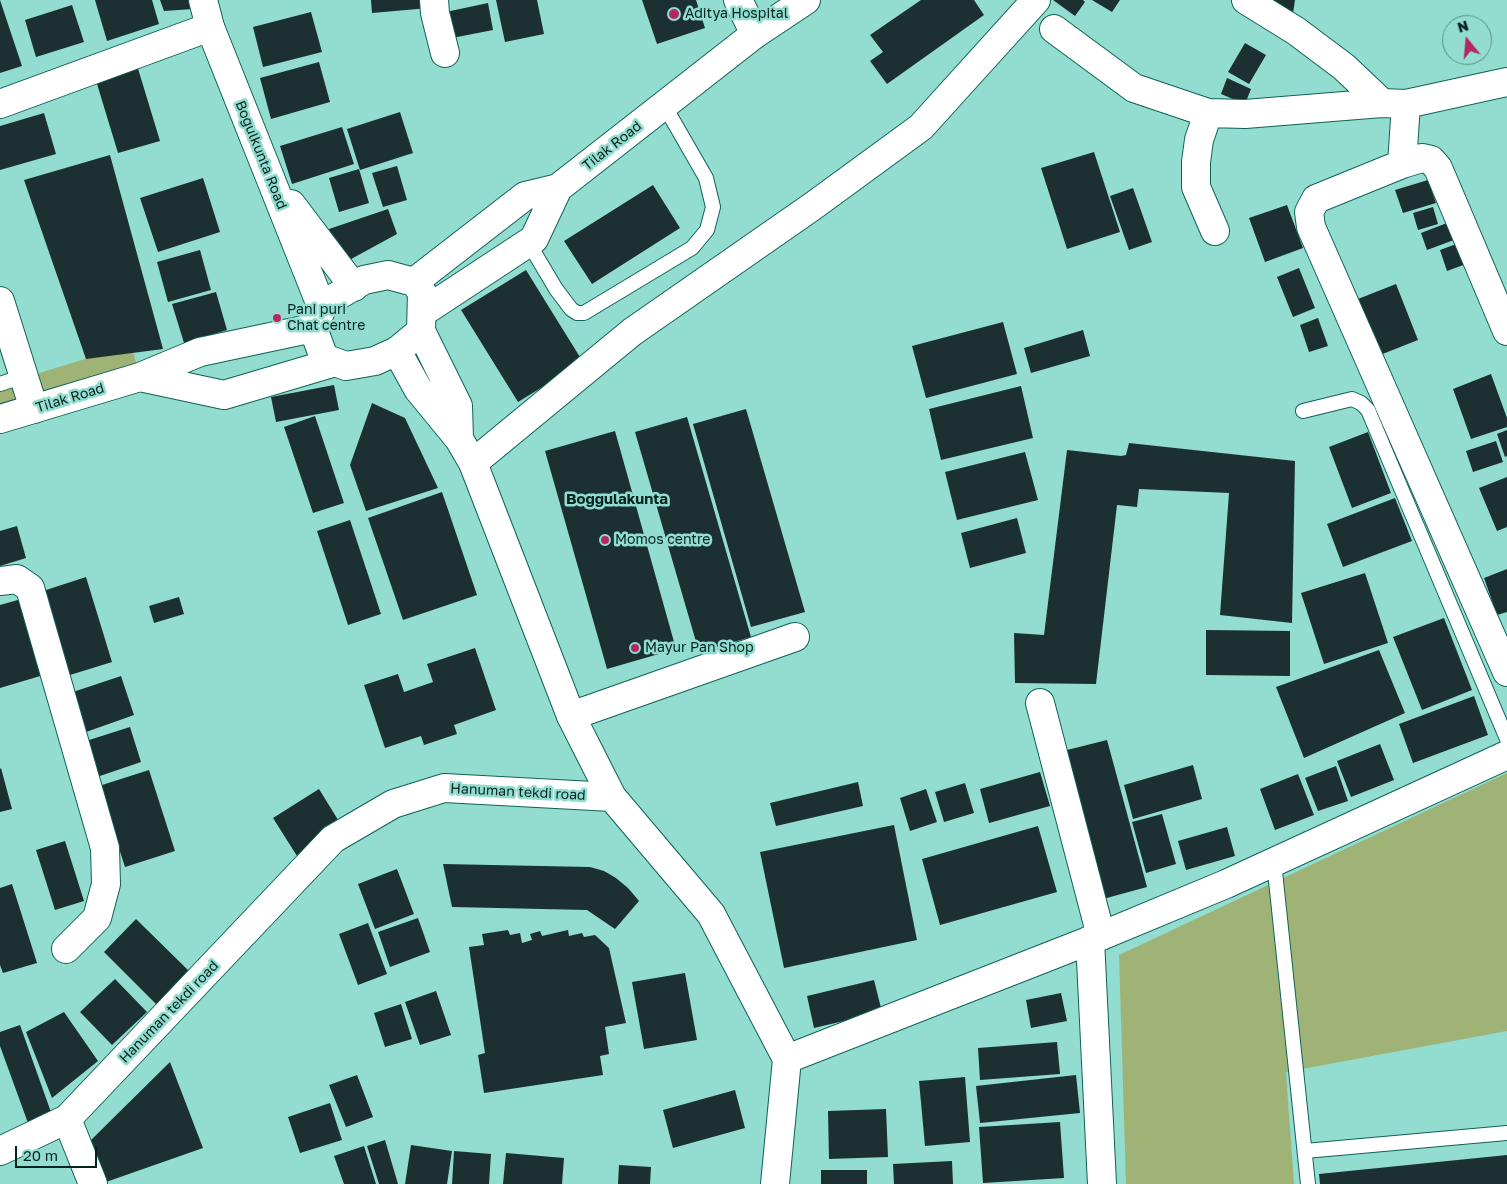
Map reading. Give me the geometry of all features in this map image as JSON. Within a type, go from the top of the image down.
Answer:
[{"type":"street","name":"Bogulkunta Road","points":[[203,0],[210,27],[270,177],[318,318]]},
{"type":"street","points":[[434,0],[435,13],[445,53]]},
{"type":"street","points":[[738,0],[755,34]]},
{"type":"street","name":"Tilak Road","points":[[414,282],[525,196],[558,188],[755,34],[806,0]]},
{"type":"street","points":[[473,463],[632,332],[813,206],[921,127],[1036,0]]},
{"type":"street","points":[[1246,0],[1296,31],[1394,103],[1402,164]]},
{"type":"street","points":[[0,104],[210,27]]},
{"type":"street","points":[[1054,29],[1134,88],[1208,113],[1246,114],[1394,103],[1507,82]]},
{"type":"street","points":[[1208,113],[1199,140],[1196,162],[1196,186],[1215,231]]},
{"type":"street","points":[[1507,331],[1438,168],[1431,160],[1422,158],[1402,164],[1316,199],[1309,212],[1311,227],[1507,672]]},
{"type":"street","points":[[270,177],[354,286]]},
{"type":"street","points":[[459,439],[458,406],[422,321],[422,292],[414,282],[388,275],[364,280],[324,304],[318,318],[324,358],[346,366],[376,361],[397,351],[422,321],[534,239],[558,188]]},
{"type":"street","points":[[0,301],[19,414]]},
{"type":"street","name":"Tilak Road","points":[[19,414],[140,377],[200,352],[318,318]]},
{"type":"street","points":[[397,351],[418,389],[459,439],[473,463],[570,716],[612,797],[711,914],[787,1059],[776,1184]]},
{"type":"street","points":[[140,377],[224,395],[335,362]]},
{"type":"street","points":[[0,581],[17,579],[30,588],[105,848],[106,884],[97,918],[66,949]]},
{"type":"street","points":[[570,716],[795,637]]},
{"type":"street","points":[[1040,703],[1096,938],[1102,1184]]},
{"type":"street","points":[[787,1059],[1096,938],[1226,884],[1507,755]]},
{"type":"street","name":"Hanuman tekdi road","points":[[0,1151],[67,1119],[333,839],[393,804],[444,788],[612,797]]},
{"type":"street","points":[[67,1119],[93,1184]]},
{"type":"lane","points":[[528,242],[556,289],[571,309],[577,313],[584,313],[692,248],[707,230],[713,207],[706,178],[664,105]]},
{"type":"lane","points":[[0,339],[6,382],[19,414]]},
{"type":"lane","points":[[1303,411],[1352,399],[1361,403],[1368,410],[1507,739]]},
{"type":"lane","points":[[1274,862],[1308,1184]]},
{"type":"lane","points":[[1305,1151],[1507,1133]]},
{"type":"green space","points":[[131,345],[140,377],[0,419],[0,385]]},
{"type":"green space","points":[[1507,773],[1507,1031],[1286,1072],[1294,1184],[1126,1184],[1119,955]]},
{"type":"building","points":[[0,0],[22,66],[0,73]]},
{"type":"building","points":[[95,0],[152,0],[159,24],[107,41]]},
{"type":"building","points":[[160,0],[189,0],[193,9],[164,11]]},
{"type":"building","points":[[371,0],[428,0],[429,8],[372,13]]},
{"type":"building","points":[[496,0],[537,0],[544,34],[505,42]]},
{"type":"building","name":"Aditya Hospital","points":[[642,0],[696,0],[705,28],[657,44]]},
{"type":"building","points":[[921,0],[974,0],[984,15],[887,84],[870,61],[883,52],[870,35]]},
{"type":"building","points":[[1053,0],[1083,0],[1085,2],[1075,16]]},
{"type":"building","points":[[1092,0],[1120,0],[1112,12]]},
{"type":"building","points":[[1262,0],[1295,0],[1293,13],[1306,23]]},
{"type":"building","points":[[488,3],[493,30],[447,39],[441,13]]},
{"type":"building","points":[[72,5],[84,42],[36,57],[25,20]]},
{"type":"building","points":[[311,12],[322,52],[263,67],[253,27]]},
{"type":"building","points":[[1245,43],[1266,55],[1249,84],[1228,72]]},
{"type":"building","points":[[136,62],[160,141],[118,153],[94,74]]},
{"type":"building","points":[[319,62],[330,102],[271,119],[260,78]]},
{"type":"building","points":[[1227,78],[1251,89],[1245,104],[1221,94]]},
{"type":"building","points":[[400,112],[413,153],[360,170],[347,129]]},
{"type":"building","points":[[44,113],[56,154],[0,170],[0,126]]},
{"type":"building","points":[[342,127],[354,164],[292,184],[280,146]]},
{"type":"building","points":[[1094,152],[1120,232],[1067,249],[1041,168]]},
{"type":"building","points":[[110,155],[163,349],[86,359],[24,180]]},
{"type":"building","points":[[397,166],[407,200],[383,207],[372,173]]},
{"type":"building","points":[[359,169],[369,203],[339,212],[329,178]]},
{"type":"building","points":[[203,178],[220,232],[158,252],[140,198]]},
{"type":"building","points":[[1428,180],[1436,203],[1403,213],[1395,190]]},
{"type":"building","points":[[653,185],[680,228],[592,284],[564,241]]},
{"type":"building","points":[[1133,188],[1152,242],[1129,250],[1110,196]]},
{"type":"building","points":[[1287,205],[1303,248],[1265,262],[1249,218]]},
{"type":"building","points":[[1433,207],[1438,224],[1418,230],[1413,213]]},
{"type":"building","points":[[388,209],[397,234],[342,264],[329,229]]},
{"type":"building","points":[[1447,223],[1454,240],[1427,250],[1421,233]]},
{"type":"building","points":[[1459,243],[1466,264],[1447,271],[1440,250]]},
{"type":"building","points":[[200,250],[211,290],[168,302],[157,262]]},
{"type":"building","points":[[1299,268],[1315,308],[1293,317],[1277,277]]},
{"type":"building","points":[[526,270],[583,362],[518,402],[461,310]]},
{"type":"building","points":[[1396,284],[1418,340],[1380,355],[1358,299]]},
{"type":"building","points":[[216,292],[227,330],[184,343],[172,304]]},
{"type":"building","points":[[1318,318],[1328,346],[1309,352],[1300,325]]},
{"type":"building","points":[[1003,322],[1017,374],[926,398],[912,346]]},
{"type":"building","points":[[1083,330],[1090,356],[1031,373],[1024,348]]},
{"type":"building","points":[[1491,374],[1507,418],[1507,427],[1471,439],[1453,389]]},
{"type":"building","points":[[334,385],[339,410],[276,422],[271,397]]},
{"type":"building","points":[[1021,386],[1033,438],[941,460],[929,409]]},
{"type":"building","points":[[372,403],[405,418],[438,488],[366,511],[350,465]]},
{"type":"building","points":[[746,409],[805,612],[751,627],[693,424]]},
{"type":"building","points":[[315,416],[344,503],[313,513],[284,427]]},
{"type":"building","points":[[687,417],[751,637],[699,652],[635,432]]},
{"type":"building","points":[[1507,430],[1507,456],[1505,457],[1497,434]]},
{"type":"building","points":[[615,431],[676,649],[607,669],[545,451]]},
{"type":"building","points":[[1368,432],[1391,493],[1352,508],[1329,447]]},
{"type":"building","points":[[1496,441],[1503,462],[1473,472],[1466,451]]},
{"type":"building","points":[[1129,443],[1295,461],[1292,623],[1220,615],[1229,493],[1139,489],[1137,507],[1117,505],[1096,684],[1015,683],[1014,633],[1044,635],[1067,450],[1121,456],[1126,455]]},
{"type":"building","points":[[1025,452],[1038,500],[957,520],[945,472]]},
{"type":"building","points":[[1507,477],[1507,527],[1497,531],[1479,488]]},
{"type":"building","points":[[442,492],[477,595],[403,620],[368,518]]},
{"type":"building","points":[[1395,498],[1412,541],[1343,567],[1327,524]]},
{"type":"building","points":[[1017,518],[1026,553],[970,568],[961,533]]},
{"type":"building","points":[[350,520],[381,614],[348,625],[317,531]]},
{"type":"building","points":[[17,526],[26,558],[0,566],[0,531]]},
{"type":"building","points":[[1507,569],[1507,612],[1497,615],[1484,578]]},
{"type":"building","points":[[1365,573],[1388,643],[1324,664],[1301,593]]},
{"type":"building","points":[[86,577],[112,662],[70,675],[43,591]]},
{"type":"building","points":[[179,597],[184,614],[154,623],[149,606]]},
{"type":"building","points":[[25,598],[47,674],[0,688],[0,605]]},
{"type":"building","points":[[1444,618],[1472,690],[1422,710],[1393,637]]},
{"type":"building","points":[[1206,630],[1290,631],[1290,676],[1206,675]]},
{"type":"building","points":[[475,648],[496,710],[454,725],[457,734],[424,745],[421,736],[385,748],[364,685],[398,674],[404,692],[433,682],[427,664]]},
{"type":"building","points":[[1379,650],[1405,713],[1304,758],[1276,687]]},
{"type":"building","points":[[121,676],[134,715],[86,732],[73,692]]},
{"type":"building","points":[[1474,696],[1488,735],[1413,763],[1399,724]]},
{"type":"building","points":[[130,727],[141,762],[97,777],[86,741]]},
{"type":"building","points":[[1107,740],[1147,887],[1103,899],[1063,751]]},
{"type":"building","points":[[1380,744],[1394,780],[1351,797],[1337,761]]},
{"type":"building","points":[[1193,765],[1202,799],[1133,819],[1124,785]]},
{"type":"building","points":[[1336,766],[1348,801],[1318,811],[1305,778]]},
{"type":"building","points":[[0,769],[12,809],[0,812]]},
{"type":"building","points":[[149,770],[175,851],[125,867],[99,786]]},
{"type":"building","points":[[1040,772],[1050,806],[989,823],[980,789]]},
{"type":"building","points":[[1298,774],[1314,815],[1275,830],[1260,789]]},
{"type":"building","points":[[858,782],[863,806],[776,826],[770,803]]},
{"type":"building","points":[[965,783],[974,813],[944,822],[935,792]]},
{"type":"building","points":[[319,789],[343,828],[297,856],[273,818]]},
{"type":"building","points":[[926,789],[937,822],[910,831],[900,798]]},
{"type":"building","points":[[1162,814],[1176,864],[1146,873],[1132,822]]},
{"type":"building","points":[[894,825],[917,940],[784,968],[760,852]]},
{"type":"building","points":[[1038,826],[1057,892],[940,925],[922,859]]},
{"type":"building","points":[[1227,827],[1235,856],[1186,870],[1178,841]]},
{"type":"building","points":[[65,841],[84,901],[55,910],[36,850]]},
{"type":"building","points":[[443,864],[590,867],[604,871],[616,878],[639,901],[615,929],[587,910],[452,907]]},
{"type":"building","points":[[397,869],[414,914],[375,929],[358,884]]},
{"type":"building","points":[[12,884],[37,963],[3,973],[0,965],[0,888]]},
{"type":"building","points":[[418,918],[430,952],[390,967],[378,932]]},
{"type":"building","points":[[136,919],[190,972],[157,1005],[104,952]]},
{"type":"building","points":[[368,923],[387,974],[358,985],[339,934]]},
{"type":"building","points":[[508,930],[510,935],[520,933],[522,943],[532,940],[530,934],[540,931],[542,936],[568,930],[569,936],[582,933],[584,937],[595,935],[609,948],[626,1023],[605,1027],[609,1054],[600,1056],[603,1075],[484,1093],[478,1055],[485,1053],[469,947],[484,945],[482,934]]},
{"type":"building","points":[[685,973],[697,1040],[644,1049],[632,982]]},
{"type":"building","points":[[115,979],[147,1012],[112,1045],[80,1012]]},
{"type":"building","points":[[874,980],[882,1012],[814,1028],[807,996]]},
{"type":"building","points":[[436,991],[451,1035],[420,1045],[405,1002]]},
{"type":"building","points":[[1061,993],[1067,1021],[1031,1028],[1026,1000]]},
{"type":"building","points":[[401,1004],[412,1039],[385,1047],[374,1013]]},
{"type":"building","points":[[64,1012],[98,1061],[52,1098],[26,1032]]},
{"type":"building","points":[[20,1025],[52,1115],[28,1123],[0,1046],[0,1032]]},
{"type":"building","points":[[1057,1042],[1060,1074],[980,1080],[978,1048]]},
{"type":"building","points":[[170,1062],[203,1148],[106,1182],[90,1141]]},
{"type":"building","points":[[357,1075],[373,1117],[346,1127],[329,1085]]},
{"type":"building","points":[[1076,1075],[1080,1113],[980,1123],[976,1086]]},
{"type":"building","points":[[965,1077],[970,1142],[925,1146],[919,1081]]},
{"type":"building","points":[[735,1090],[745,1128],[673,1148],[663,1110]]},
{"type":"building","points":[[330,1103],[342,1140],[300,1153],[288,1117]]},
{"type":"building","points":[[886,1109],[888,1157],[829,1159],[828,1111]]},
{"type":"building","points":[[1060,1122],[1064,1178],[983,1183],[979,1127]]},
{"type":"building","points":[[385,1140],[398,1184],[379,1184],[367,1146]]},
{"type":"building","points":[[411,1145],[452,1151],[447,1184],[405,1184]]},
{"type":"building","points":[[364,1146],[376,1184],[344,1184],[334,1156]]},
{"type":"building","points":[[454,1151],[491,1154],[489,1184],[452,1184]]},
{"type":"building","points":[[506,1153],[564,1158],[562,1184],[503,1184]]},
{"type":"building","points":[[1507,1155],[1507,1184],[1320,1184],[1319,1174]]},
{"type":"building","points":[[952,1161],[953,1184],[894,1184],[893,1164]]},
{"type":"building","points":[[619,1165],[651,1167],[650,1184],[618,1184]]},
{"type":"building","points":[[821,1170],[867,1170],[867,1184],[821,1184]]},
{"type":"place","name":"Aditya Hospital","points":[[674,14]]},
{"type":"place","name":"Pani puri Chat centre","points":[[277,318]]},
{"type":"place","name":"Momos centre","points":[[605,540]]},
{"type":"place","name":"Mayur Pan Shop","points":[[635,648]]},
{"type":"district","name":"Boggulakunta","points":[[617,499]]}]
